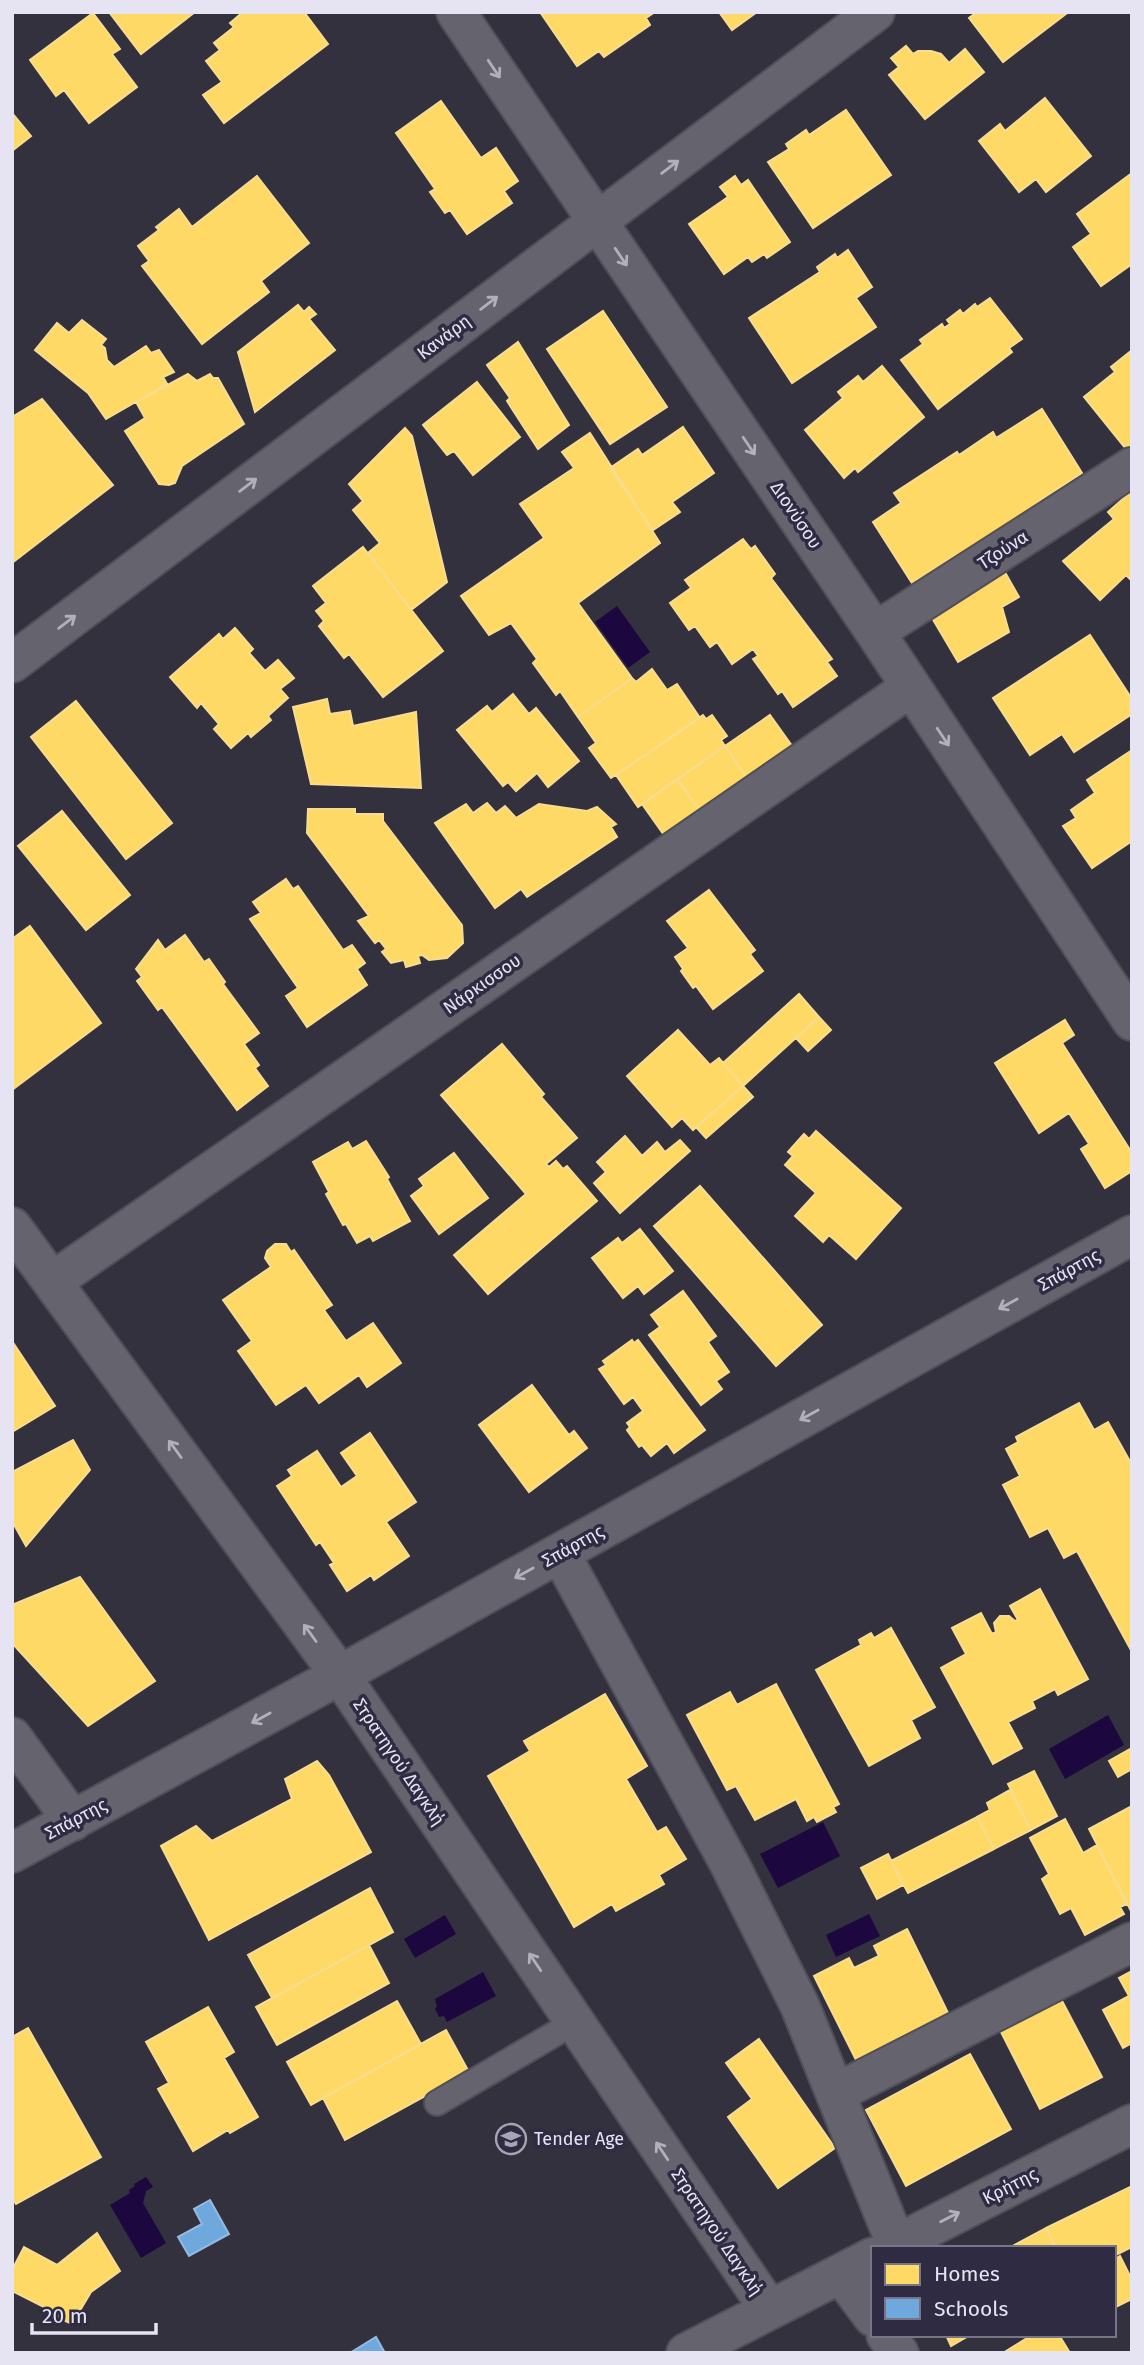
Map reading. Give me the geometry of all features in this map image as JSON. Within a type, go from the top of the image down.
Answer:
[{"type":"street","name":"Διονύσου","points":[[456,12],[875,632],[1132,1021]]},
{"type":"street","name":"Κανάρη","points":[[12,663],[875,12]]},
{"type":"street","name":"Τζούνα","points":[[875,632],[1132,467]]},
{"type":"street","name":"Νάρκισσου","points":[[53,1281],[911,687]]},
{"type":"street","name":"Στρατηγού Δαγκλή","points":[[12,1227],[341,1675],[769,2309]]},
{"type":"street","name":"Σπάρτης","points":[[12,1853],[341,1675],[1132,1235]]},
{"type":"street","points":[[560,1553],[729,1863],[800,2006],[836,2093],[873,2246]]},
{"type":"street","points":[[12,1737],[73,1821]]},
{"type":"street","points":[[836,2093],[1132,1942]]},
{"type":"street","name":"Κρήτης","points":[[894,2246],[1132,2124]]},
{"type":"street","name":"Κρήτης","points":[[685,2353],[871,2258]]},
{"type":"street","points":[[887,2337],[899,2353]]},
{"type":"lane","points":[[437,2102],[575,2022]]},
{"type":"shaded area","points":[[617,606],[650,652],[628,668],[595,622]]},
{"type":"shaded area","points":[[1108,1715],[1124,1745],[1065,1779],[1049,1749]]},
{"type":"shaded area","points":[[823,1822],[840,1856],[778,1888],[760,1854]]},
{"type":"shaded area","points":[[869,1914],[880,1936],[836,1957],[826,1935]]},
{"type":"shaded area","points":[[445,1915],[456,1934],[415,1958],[404,1939]]},
{"type":"shaded area","points":[[483,1972],[496,1996],[447,2022],[444,2016],[439,2017],[435,2009],[435,1999]]},
{"type":"shaded area","points":[[146,2177],[153,2187],[146,2191],[143,2203],[166,2243],[141,2258],[110,2205],[130,2193],[129,2190],[134,2184]]},
{"type":"building: Homes","points":[[109,12],[195,12],[141,54]]},
{"type":"building: Homes","points":[[243,12],[304,12],[328,44],[224,123],[203,95],[222,82],[206,61],[220,50],[214,43],[234,27],[230,23]]},
{"type":"building: Homes","points":[[540,12],[655,12],[646,18],[650,25],[604,57],[599,51],[577,66]]},
{"type":"building: Homes","points":[[719,12],[757,12],[732,30]]},
{"type":"building: Homes","points":[[977,12],[1066,14],[1003,62],[969,18]]},
{"type":"building: Homes","points":[[93,13],[120,49],[112,54],[137,87],[89,123],[64,90],[56,96],[30,60]]},
{"type":"building: Homes","points":[[906,46],[913,54],[918,51],[931,51],[941,54],[949,63],[965,49],[984,72],[925,119],[889,75],[899,67],[891,58]]},
{"type":"building: Homes","points":[[1045,98],[1091,156],[1046,192],[1036,179],[1019,192],[979,141],[1000,124],[1005,131]]},
{"type":"building: Homes","points":[[441,101],[481,158],[496,148],[518,181],[504,191],[512,203],[467,234],[450,210],[445,213],[430,192],[435,189],[396,133]]},
{"type":"building: Homes","points":[[846,110],[891,175],[813,228],[768,162],[789,149],[786,144],[806,130],[809,135]]},
{"type":"building: Homes","points":[[12,113],[31,136],[12,151]]},
{"type":"building: Homes","points":[[1132,173],[1132,264],[1101,286],[1073,247],[1091,234],[1077,214]]},
{"type":"building: Homes","points":[[257,176],[309,243],[261,281],[269,292],[202,344],[142,266],[149,261],[138,246],[159,230],[156,227],[179,209],[192,227]]},
{"type":"building: Homes","points":[[735,176],[741,185],[748,180],[790,242],[767,258],[764,254],[752,262],[748,257],[724,274],[689,224],[728,197],[720,187]]},
{"type":"building: Homes","points":[[848,250],[872,287],[856,298],[876,327],[792,383],[749,318],[820,272],[817,267],[835,254],[837,258]]},
{"type":"building: Homes","points":[[990,298],[1022,339],[1009,348],[1012,352],[938,409],[901,360],[923,344],[920,340],[942,324],[944,328],[950,324],[947,320],[960,310],[963,314],[975,304],[977,307]]},
{"type":"building: Homes","points":[[298,305],[304,312],[309,307],[316,314],[309,319],[335,350],[255,412],[238,352]]},
{"type":"building: Homes","points":[[603,311],[667,407],[610,444],[547,349]]},
{"type":"building: Homes","points":[[82,320],[106,339],[101,345],[105,348],[107,360],[114,367],[146,346],[151,353],[159,350],[174,372],[163,377],[167,384],[106,419],[88,393],[35,350],[57,323],[69,333]]},
{"type":"building: Homes","points":[[518,342],[569,425],[538,449],[507,401],[510,398],[487,365]]},
{"type":"building: Homes","points":[[1132,350],[1130,454],[1084,397],[1115,372],[1111,367]]},
{"type":"building: Homes","points":[[882,366],[924,417],[858,472],[855,468],[844,478],[805,430],[843,398],[838,392],[858,376],[863,382]]},
{"type":"building: Homes","points":[[188,374],[197,381],[210,374],[213,378],[218,378],[244,424],[182,466],[175,483],[159,484],[125,431],[145,418],[136,402]]},
{"type":"building: Homes","points":[[477,382],[520,437],[473,475],[454,451],[447,455],[423,425]]},
{"type":"building: Homes","points":[[42,399],[113,485],[12,563],[12,417]]},
{"type":"building: Homes","points":[[1042,409],[1082,473],[1039,501],[1044,509],[961,563],[956,555],[912,583],[873,522],[901,503],[894,493],[957,452],[959,455],[993,432],[996,438]]},
{"type":"building: Homes","points":[[683,427],[714,473],[672,502],[680,512],[653,530],[610,468],[638,449],[642,455]]},
{"type":"building: Homes","points":[[405,428],[412,436],[447,582],[411,610],[368,553],[380,543],[353,510],[363,501],[349,484]]},
{"type":"building: Homes","points":[[590,433],[660,543],[578,603],[632,678],[578,717],[560,691],[556,695],[533,663],[537,659],[511,623],[489,635],[461,596],[544,538],[520,504],[574,468],[562,452]]},
{"type":"building: Homes","points":[[1132,491],[1132,581],[1126,575],[1100,600],[1063,561],[1114,519],[1108,512]]},
{"type":"building: Homes","points":[[743,539],[751,549],[755,546],[775,574],[771,578],[832,659],[827,662],[837,676],[793,707],[782,691],[778,694],[753,659],[758,656],[753,649],[732,664],[717,642],[710,647],[695,626],[689,630],[670,603],[691,588],[685,580]]},
{"type":"building: Homes","points":[[363,547],[443,651],[383,697],[349,654],[344,658],[319,626],[324,621],[316,611],[326,603],[313,586]]},
{"type":"building: Homes","points":[[1002,567],[1019,597],[1002,607],[1009,632],[958,662],[928,611]]},
{"type":"building: Homes","points":[[235,628],[253,649],[249,653],[265,671],[278,660],[294,678],[280,689],[288,698],[268,716],[271,720],[251,737],[248,733],[231,748],[214,729],[219,724],[201,703],[197,708],[170,677],[219,634],[223,639]]},
{"type":"building: Homes","points":[[1090,635],[1132,699],[1129,704],[1132,714],[1074,752],[1062,734],[1030,755],[993,698]]},
{"type":"building: Homes","points":[[652,669],[667,690],[677,684],[700,718],[611,778],[589,748],[596,743],[578,717],[632,678],[636,682]]},
{"type":"building: Homes","points":[[513,694],[529,714],[536,708],[579,761],[548,787],[537,773],[516,791],[508,782],[503,786],[457,730],[487,706],[492,712]]},
{"type":"building: Homes","points":[[327,699],[330,714],[350,711],[353,726],[416,712],[421,788],[311,784],[293,707]]},
{"type":"building: Homes","points":[[76,701],[172,823],[126,859],[31,737]]},
{"type":"building: Homes","points":[[703,715],[706,719],[712,715],[727,736],[721,740],[725,746],[638,807],[616,775]]},
{"type":"building: Homes","points":[[770,715],[795,750],[750,782],[725,746]]},
{"type":"building: Homes","points":[[725,746],[747,778],[700,811],[677,779]]},
{"type":"building: Homes","points":[[1132,750],[1132,841],[1092,868],[1063,826],[1076,818],[1071,810],[1095,793],[1087,780]]},
{"type":"building: Homes","points":[[677,779],[704,816],[669,842],[642,804]]},
{"type":"building: Homes","points":[[487,803],[496,813],[505,806],[516,818],[539,804],[587,811],[597,807],[616,824],[611,827],[617,837],[527,897],[521,889],[495,908],[435,823],[466,804],[473,813]]},
{"type":"building: Homes","points":[[308,809],[355,809],[355,814],[383,814],[383,821],[462,925],[463,943],[447,958],[429,960],[422,955],[418,956],[420,963],[406,967],[404,960],[391,963],[382,952],[386,949],[379,940],[375,943],[358,921],[369,916],[307,833]]},
{"type":"building: Homes","points":[[62,811],[130,895],[86,930],[18,846]]},
{"type":"building: Homes","points":[[286,879],[293,889],[298,886],[343,950],[352,945],[365,963],[357,969],[367,985],[307,1027],[286,996],[298,988],[250,919],[261,913],[253,902]]},
{"type":"building: Homes","points":[[709,890],[755,950],[750,954],[763,971],[713,1009],[681,971],[683,969],[675,957],[688,948],[667,921]]},
{"type":"building: Homes","points":[[30,926],[101,1023],[12,1090],[12,939]]},
{"type":"building: Homes","points":[[185,935],[204,962],[209,959],[225,982],[223,984],[259,1033],[244,1044],[259,1065],[255,1068],[268,1086],[237,1110],[162,1007],[158,1010],[137,981],[142,977],[136,969],[158,940],[165,950]]},
{"type":"building: Homes","points":[[799,994],[819,1017],[743,1086],[723,1063]]},
{"type":"building: Homes","points":[[819,1017],[831,1030],[808,1051],[796,1038]]},
{"type":"building: Homes","points":[[1065,1020],[1074,1035],[1062,1043],[1132,1153],[1132,1171],[1105,1188],[1081,1149],[1089,1144],[1069,1113],[1039,1133],[995,1063]]},
{"type":"building: Homes","points":[[678,1030],[710,1065],[719,1058],[743,1086],[693,1130],[682,1118],[672,1127],[627,1076]]},
{"type":"building: Homes","points":[[502,1044],[544,1094],[541,1097],[577,1138],[546,1164],[549,1167],[556,1161],[563,1169],[567,1166],[597,1201],[488,1294],[454,1255],[526,1194],[441,1095]]},
{"type":"building: Homes","points":[[743,1086],[753,1097],[706,1138],[696,1127]]},
{"type":"building: Homes","points":[[816,1131],[901,1208],[856,1259],[829,1235],[823,1242],[795,1216],[816,1193],[785,1165],[793,1156],[788,1152],[804,1134],[809,1139]]},
{"type":"building: Homes","points":[[625,1136],[642,1156],[657,1142],[665,1152],[680,1140],[690,1151],[620,1213],[594,1183],[606,1172],[597,1162]]},
{"type":"building: Homes","points":[[366,1141],[389,1177],[387,1179],[410,1221],[373,1241],[370,1236],[357,1243],[346,1224],[343,1225],[326,1194],[329,1192],[313,1162],[348,1142],[352,1149]]},
{"type":"building: Homes","points":[[454,1153],[488,1198],[439,1234],[411,1196],[424,1186],[419,1179]]},
{"type":"building: Homes","points":[[700,1186],[822,1325],[776,1366],[654,1226]]},
{"type":"building: Homes","points":[[640,1229],[673,1271],[644,1294],[638,1286],[623,1298],[592,1258],[618,1238],[622,1243]]},
{"type":"building: Homes","points":[[275,1244],[286,1244],[291,1252],[294,1250],[332,1305],[324,1310],[346,1341],[373,1323],[401,1363],[367,1387],[359,1375],[319,1403],[306,1385],[276,1405],[238,1351],[252,1341],[223,1300],[271,1267],[265,1258],[267,1251]]},
{"type":"building: Homes","points":[[683,1291],[716,1336],[708,1342],[729,1372],[716,1381],[722,1389],[701,1405],[649,1335],[660,1327],[651,1315]]},
{"type":"building: Homes","points":[[632,1340],[634,1343],[638,1340],[705,1430],[674,1453],[667,1443],[651,1456],[642,1445],[639,1447],[627,1430],[630,1427],[627,1423],[643,1411],[633,1397],[624,1404],[599,1369],[606,1365],[603,1361]]},
{"type":"building: Homes","points":[[12,1341],[55,1406],[12,1432]]},
{"type":"building: Homes","points":[[532,1385],[569,1435],[574,1431],[587,1448],[529,1492],[479,1425]]},
{"type":"building: Homes","points":[[1079,1403],[1094,1430],[1108,1422],[1132,1465],[1132,1652],[1077,1551],[1064,1558],[1048,1528],[1030,1537],[1003,1485],[1020,1476],[1006,1449],[1018,1442],[1016,1437]]},
{"type":"building: Homes","points":[[370,1433],[416,1502],[386,1522],[409,1556],[374,1580],[371,1575],[347,1591],[330,1565],[334,1563],[320,1542],[316,1545],[277,1486],[292,1476],[288,1470],[317,1451],[341,1487],[357,1476],[341,1453]]},
{"type":"building: Homes","points":[[73,1440],[90,1470],[26,1546],[12,1521],[12,1472]]},
{"type":"building: Homes","points":[[80,1577],[155,1681],[88,1726],[12,1643],[12,1605]]},
{"type":"building: Homes","points":[[1040,1589],[1088,1679],[1058,1695],[1055,1689],[1032,1701],[1035,1708],[1008,1722],[1022,1748],[993,1764],[941,1668],[966,1654],[952,1628],[981,1613],[992,1634],[996,1632],[994,1623],[1000,1616],[1018,1620],[1010,1606]]},
{"type":"building: Homes","points":[[891,1628],[935,1707],[911,1720],[920,1738],[869,1766],[816,1670],[861,1645],[859,1640],[871,1633],[874,1638]]},
{"type":"building: Homes","points":[[776,1684],[839,1804],[833,1807],[836,1812],[817,1822],[814,1817],[807,1821],[796,1799],[755,1820],[736,1786],[727,1790],[687,1715],[730,1692],[737,1705]]},
{"type":"building: Homes","points":[[605,1694],[647,1766],[626,1779],[657,1832],[666,1827],[686,1859],[659,1875],[664,1884],[616,1911],[612,1904],[574,1927],[488,1776],[530,1751],[524,1741]]},
{"type":"building: Homes","points":[[1132,1748],[1132,1769],[1118,1777],[1109,1761]]},
{"type":"building: Homes","points":[[317,1761],[329,1775],[371,1852],[209,1940],[161,1846],[196,1826],[212,1841],[292,1799],[285,1779]]},
{"type":"building: Homes","points":[[1034,1771],[1057,1816],[1031,1830],[1008,1784]]},
{"type":"building: Homes","points":[[1010,1790],[1031,1830],[994,1849],[977,1817],[990,1810],[987,1803]]},
{"type":"building: Homes","points":[[1132,1806],[1132,1913],[1089,1829]]},
{"type":"building: Homes","points":[[977,1817],[994,1849],[908,1893],[891,1861]]},
{"type":"building: Homes","points":[[1065,1819],[1083,1853],[1097,1845],[1127,1904],[1120,1907],[1124,1914],[1085,1935],[1071,1908],[1060,1914],[1042,1879],[1049,1874],[1030,1838]]},
{"type":"building: Homes","points":[[888,1854],[903,1885],[877,1899],[861,1868]]},
{"type":"building: Homes","points":[[370,1888],[393,1932],[272,1998],[248,1955]]},
{"type":"building: Homes","points":[[907,1929],[953,2023],[861,2070],[814,1976],[849,1958],[854,1968],[879,1956],[874,1946]]},
{"type":"building: Homes","points":[[369,1945],[389,1983],[277,2045],[256,2007]]},
{"type":"building: Homes","points":[[1132,1971],[1132,2043],[1123,2048],[1103,2010],[1129,1996],[1119,1978]]},
{"type":"building: Homes","points":[[1060,1997],[1102,2077],[1040,2109],[1000,2030]]},
{"type":"building: Homes","points":[[397,2001],[421,2044],[311,2105],[287,2062]]},
{"type":"building: Homes","points":[[208,2007],[234,2052],[224,2058],[258,2117],[230,2133],[228,2130],[193,2151],[158,2089],[169,2083],[146,2042]]},
{"type":"building: Homes","points":[[28,2028],[101,2157],[16,2204],[12,2198],[12,2037]]},
{"type":"building: Homes","points":[[446,2030],[469,2072],[345,2140],[323,2098]]},
{"type":"building: Homes","points":[[759,2039],[835,2148],[778,2188],[728,2117],[752,2099],[726,2063]]},
{"type":"building: Homes","points":[[970,2054],[1011,2129],[906,2186],[866,2110]]},
{"type":"building: Homes","points":[[1132,2186],[1132,2247],[1116,2255],[1116,2246],[1055,2246],[1046,2228]]},
{"type":"building: Homes","points":[[1046,2228],[1055,2246],[1013,2246]]},
{"type":"building: Homes","points":[[97,2233],[120,2271],[91,2292],[72,2324],[12,2291],[12,2270],[24,2247],[57,2265]]},
{"type":"building: Homes","points":[[1120,2256],[1132,2280],[1132,2299],[1116,2307],[1116,2259]]},
{"type":"building: Homes","points":[[947,2337],[967,2337],[951,2346]]},
{"type":"building: Homes","points":[[1029,2337],[1060,2337],[1070,2353],[1003,2353]]},
{"type":"building: Schools","points":[[210,2200],[229,2234],[189,2256],[178,2237],[202,2224],[194,2209]]},
{"type":"building: Schools","points":[[376,2337],[385,2353],[350,2353]]},
{"type":"place","name":"Tender Age","points":[[511,2139]]}]
